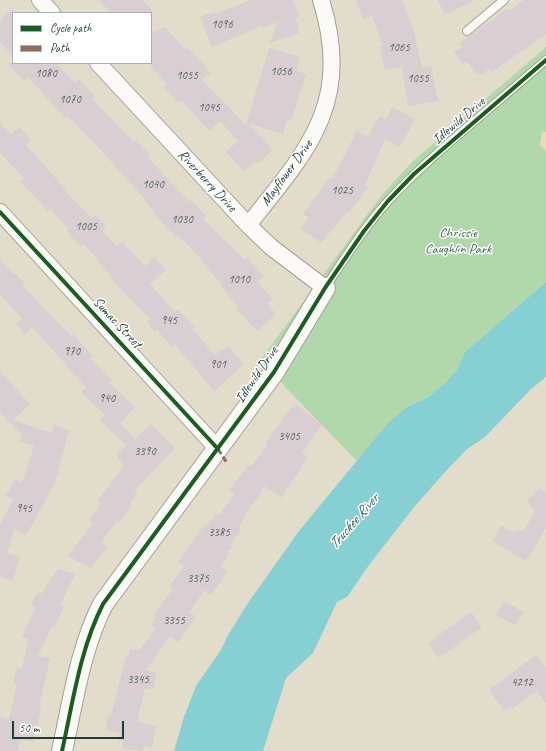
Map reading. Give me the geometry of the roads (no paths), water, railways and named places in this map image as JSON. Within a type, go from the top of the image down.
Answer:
[{"type":"street","points":[[40,0],[51,12]]},
{"type":"street","name":"Mayflower Drive","points":[[248,225],[295,166],[310,144],[321,120],[328,95],[332,64],[332,45],[328,21],[321,0]]},
{"type":"street","name":"Riverberry Drive","points":[[99,64],[248,225],[271,247],[325,288]]},
{"type":"street","name":"Sumac Street","points":[[0,212],[218,449]]},
{"type":"street","name":"Idlewild Drive","points":[[62,751],[87,644],[93,624],[103,604],[274,372],[325,288]]},
{"type":"lane","points":[[466,31],[494,3],[504,0]]},
{"type":"lane","name":"Idlewild Drive","points":[[325,288],[364,231],[398,190],[414,174],[546,60]]},
{"type":"water","name":"Truckee River","points":[[546,282],[546,377],[531,389],[485,437],[467,449],[445,472],[415,506],[369,565],[347,597],[337,602],[313,653],[286,678],[263,751],[174,751],[184,717],[196,686],[221,650],[227,637],[248,603],[299,531],[388,423],[407,407],[428,397],[444,384],[457,370],[465,352]]},
{"type":"park label","name":"Chrissie Caughlin Park","points":[[458,242]]}]
